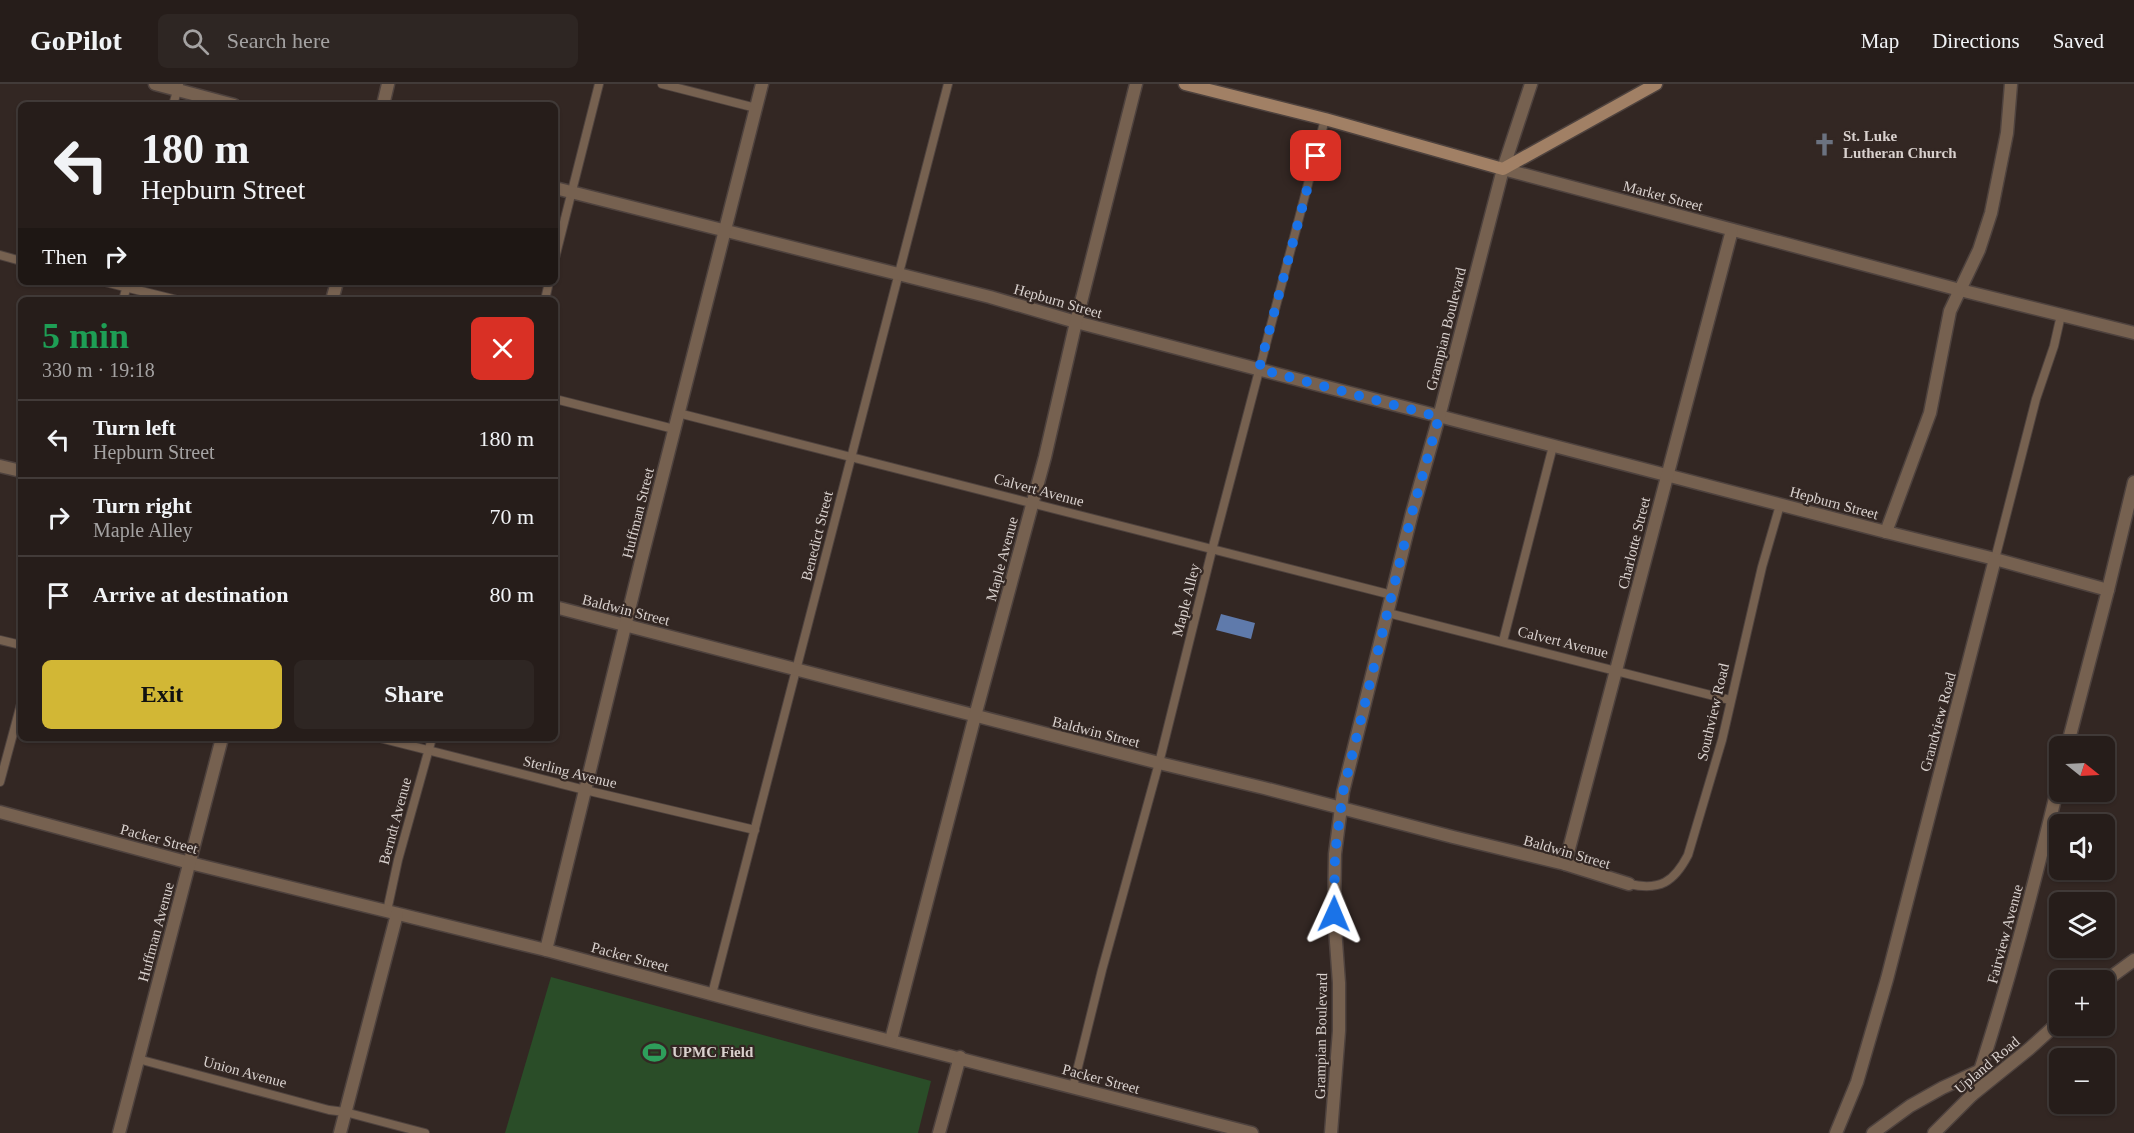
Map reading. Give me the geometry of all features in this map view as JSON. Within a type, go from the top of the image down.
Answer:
[{"type":"main road","name":"Market Street","points":[[1185,84],[1204,86],[1503,169]]},
{"type":"main road","points":[[1503,169],[1656,84]]},
{"type":"street","points":[[155,84],[178,87],[225,102]]},
{"type":"street","points":[[384,102],[388,84]]},
{"type":"street","name":"Huffman Street","points":[[546,950],[674,429],[762,84]]},
{"type":"street","name":"Maple Avenue","points":[[891,1040],[1032,502],[1136,84]]},
{"type":"street","name":"Grampian Boulevard","points":[[1331,1133],[1339,1031],[1339,983],[1334,914],[1335,854],[1340,808],[1354,740],[1412,513],[1503,169],[1530,84]]},
{"type":"street","points":[[1886,532],[1930,413],[1950,311],[1979,250],[1991,213],[2007,133],[2011,84]]},
{"type":"street","name":"Market Street","points":[[1503,169],[1960,290],[2134,333]]},
{"type":"street","name":"Hepburn Street","points":[[558,189],[990,297],[1076,322],[2108,590]]},
{"type":"street","name":"Charlotte Street","points":[[1565,864],[1732,230]]},
{"type":"street","points":[[0,466],[18,470]]},
{"type":"street","points":[[2070,736],[2134,482]]},
{"type":"street","name":"Grandview Road","points":[[1836,1133],[1857,1083],[1887,979],[1995,559]]},
{"type":"street","name":"Baldwin Street","points":[[558,608],[1159,763],[1565,864],[1629,884]]},
{"type":"street","name":"Huffman Avenue","points":[[119,1133],[221,741]]},
{"type":"street","name":"Fairview Avenue","points":[[1972,1095],[1999,1014],[2054,802]]},
{"type":"street","name":"Packer Street","points":[[0,812],[190,863],[546,950],[1252,1133]]},
{"type":"street","points":[[340,1133],[392,912]]},
{"type":"street","points":[[2115,974],[2134,960]]},
{"type":"street","name":"Upland Road","points":[[1934,1133],[1972,1095],[2049,1031]]},
{"type":"street","points":[[939,1133],[960,1058]]},
{"type":"street","points":[[1873,1133],[1910,1106],[1981,1070]]},
{"type":"lane","points":[[558,245],[599,84]]},
{"type":"lane","points":[[662,84],[756,108]]},
{"type":"lane","name":"Benedict Street","points":[[712,994],[948,84]]},
{"type":"lane","points":[[174,102],[178,87]]},
{"type":"lane","name":"Maple Alley","points":[[1073,1087],[1102,970],[1159,763],[1324,119]]},
{"type":"lane","points":[[0,255],[18,260]]},
{"type":"lane","points":[[127,285],[167,297]]},
{"type":"lane","name":"Grandview Road","points":[[1995,559],[2036,399],[2054,346],[2061,315]]},
{"type":"lane","points":[[558,400],[674,429]]},
{"type":"lane","name":"Calvert Avenue","points":[[678,413],[852,455],[1392,595]]},
{"type":"lane","points":[[1503,641],[1553,446]]},
{"type":"lane","name":"Southview Road","points":[[1629,884],[1654,887],[1664,884],[1682,867],[1697,827],[1722,740],[1762,567],[1780,505]]},
{"type":"lane","name":"Calvert Avenue","points":[[1388,612],[1730,700]]},
{"type":"lane","points":[[0,640],[18,644]]},
{"type":"lane","points":[[0,782],[18,715]]},
{"type":"lane","name":"Sterling Avenue","points":[[392,741],[755,830]]},
{"type":"lane","name":"Berndt Avenue","points":[[392,912],[398,860],[431,741]]},
{"type":"lane","name":"Union Avenue","points":[[138,1059],[425,1133]]},
{"type":"green space","name":"UPMC Field","points":[[551,977],[931,1081],[918,1133],[505,1133]]},
{"type":"water","points":[[1221,614],[1255,623],[1251,639],[1216,630]]},
{"type":"place","name":"St. Luke Lutheran Church","points":[[1825,145]]},
{"type":"place","name":"UPMC Field","points":[[654,1052]]},
{"type":"route","points":[[1316,156],[1259,369],[1439,417],[1412,513],[1374,669],[1354,740],[1343,792],[1335,854],[1334,914]]}]
